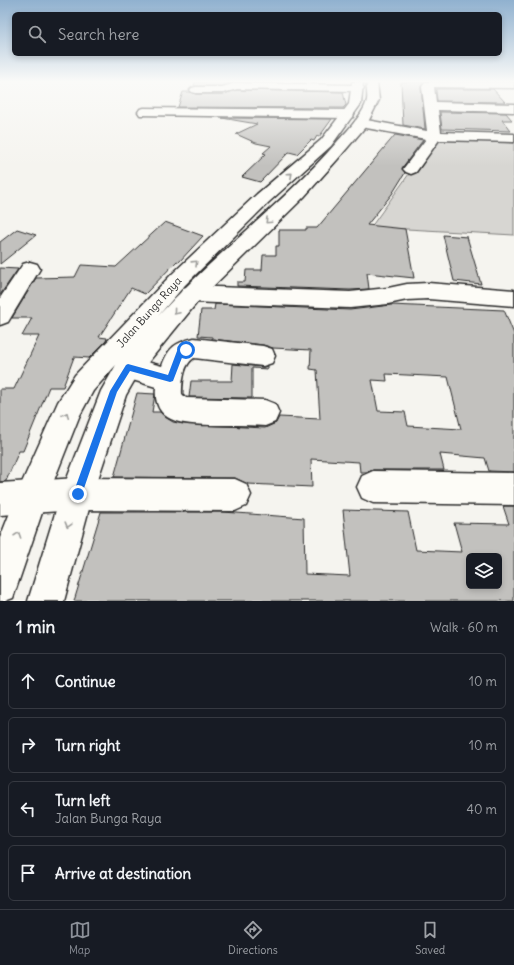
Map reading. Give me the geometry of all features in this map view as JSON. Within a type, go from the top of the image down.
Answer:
[{"type":"street","points":[[144,112],[226,110]]},
{"type":"street","name":"Jalan Bunga Raya","points":[[0,586],[31,498],[68,411],[84,383],[178,280],[264,198],[326,143],[353,110]]},
{"type":"street","name":"Jalan Bunga Raya","points":[[46,601],[78,494],[114,391],[128,368],[191,294],[298,193],[332,157],[354,110]]},
{"type":"street","points":[[363,110],[434,136],[514,138]]},
{"type":"street","points":[[411,169],[434,136],[431,110]]},
{"type":"street","points":[[0,316],[30,269]]},
{"type":"street","points":[[191,294],[350,300],[388,296],[407,292],[428,291],[514,298]]},
{"type":"street","points":[[263,356],[194,348],[186,350],[180,353],[170,379],[169,400],[172,406],[182,411],[265,413]]},
{"type":"street","points":[[128,368],[170,379]]},
{"type":"street","points":[[373,487],[514,488]]},
{"type":"street","points":[[0,499],[78,494],[235,495]]},
{"type":"shaded area","points":[[434,139],[514,143],[514,235],[371,227]]},
{"type":"building","points":[[402,110],[423,110],[425,129],[403,125]]},
{"type":"building","points":[[440,112],[506,113],[512,120],[502,120],[511,131],[442,129]]},
{"type":"building","points":[[222,118],[332,119],[319,137],[317,136],[314,141],[311,140],[297,154],[289,152],[260,182],[242,177],[266,154],[263,153],[271,146],[256,143],[236,134],[257,124]]},
{"type":"building","points":[[395,135],[423,140],[402,168],[405,173],[392,194],[367,225],[405,229],[414,278],[367,273],[369,289],[350,290],[237,286],[237,282],[245,282],[246,270],[262,270],[263,255],[276,255],[276,246],[279,246],[279,230],[306,230],[306,228],[317,228]]},
{"type":"building","points":[[165,222],[203,236],[179,262],[177,261],[145,294],[131,288],[99,337],[107,338],[106,341],[89,358],[74,357],[63,387],[49,387],[23,451],[19,451],[6,481],[0,482],[0,389],[14,389],[39,336],[22,336],[32,318],[12,318],[36,278],[75,277],[81,265],[116,267]]},
{"type":"building","points":[[17,229],[36,235],[0,264],[0,242]]},
{"type":"building","points":[[443,235],[467,237],[481,284],[454,281]]},
{"type":"building","points":[[0,268],[18,269],[0,295]]},
{"type":"building","points":[[215,304],[350,310],[391,305],[504,310],[514,334],[514,472],[489,471],[485,458],[440,454],[444,470],[373,470],[360,472],[359,462],[311,459],[312,487],[248,484],[235,478],[114,477],[137,393],[155,394],[152,412],[160,412],[173,422],[183,424],[265,428],[276,423],[279,417],[320,419],[317,370],[310,369],[311,350],[273,348],[263,345],[198,336],[201,310],[214,310]],"holes":[[[386,374],[448,377],[461,429],[408,426],[405,412],[378,411],[372,380],[387,381]]]},
{"type":"building","points":[[233,364],[263,367],[268,366],[268,369],[252,368],[252,398],[189,397],[191,381],[232,381]]},
{"type":"building","points":[[503,506],[514,506],[514,601],[74,601],[101,512],[223,512],[304,518],[305,574],[350,576],[343,510],[408,512],[416,550],[462,552],[454,523],[509,524]]},
{"type":"route","points":[[78,494],[103,418],[114,391],[128,368],[170,379],[180,353],[186,350]]}]
